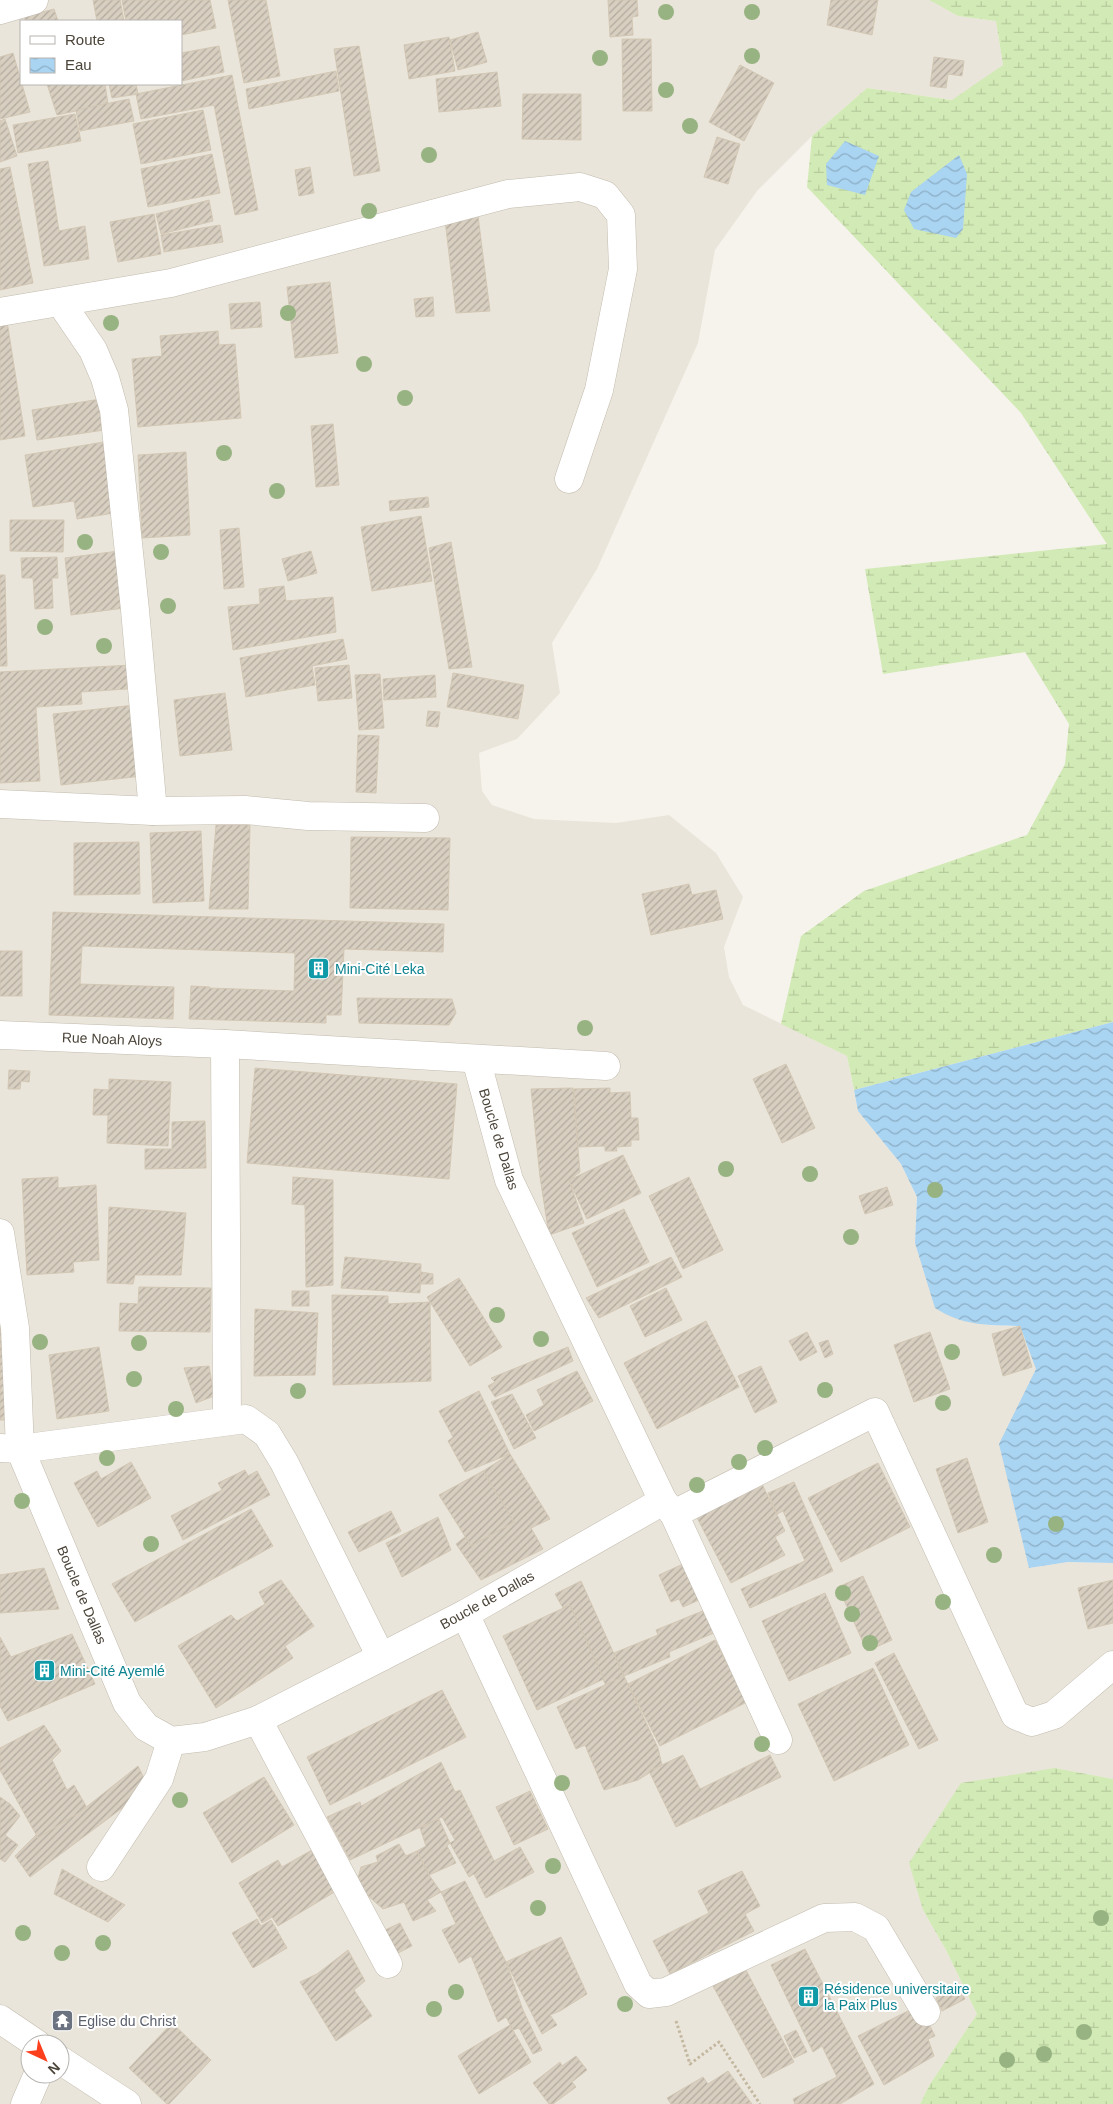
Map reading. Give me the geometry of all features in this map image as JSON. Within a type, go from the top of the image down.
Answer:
[{"type":"street","points":[[0,10],[34,0]]},
{"type":"street","points":[[0,312],[171,283],[288,254],[508,194],[580,187],[605,196],[621,215],[623,269],[599,390],[569,479]]},
{"type":"street","points":[[62,303],[92,350],[105,378],[114,410],[135,610],[153,811]]},
{"type":"street","points":[[0,804],[153,811],[245,810],[308,816],[425,818]]},
{"type":"street","name":"Rue Noah Aloys","points":[[0,1035],[225,1044],[606,1066]]},
{"type":"street","points":[[225,1044],[227,1420]]},
{"type":"street","name":"Boucle de Dallas","points":[[10,1449],[127,1703],[146,1727],[171,1741],[205,1737],[258,1720],[668,1507],[509,1180],[476,1059]]},
{"type":"street","points":[[0,1233],[15,1328],[10,1449],[246,1419],[267,1434],[284,1462],[381,1656]]},
{"type":"street","points":[[778,1740],[668,1507],[875,1412],[1015,1715],[1032,1722],[1054,1715],[1113,1665]]},
{"type":"street","points":[[465,1614],[638,1984],[649,1994],[666,1992],[824,1918],[854,1916],[876,1928],[926,2012]]},
{"type":"street","points":[[258,1720],[388,1964]]},
{"type":"street","points":[[101,1867],[159,1779],[171,1741]]},
{"type":"street","points":[[0,2019],[22,2034]]},
{"type":"street","points":[[70,2067],[127,2104]]},
{"type":"street","points":[[25,2104],[34,2084]]},
{"type":"path","points":[[666,1992],[690,2064],[719,2042],[760,2104]]},
{"type":"shaded area","points":[[0,0],[929,0],[958,16],[996,21],[1003,65],[953,100],[867,88],[812,136],[757,191],[715,250],[698,343],[597,569],[552,643],[560,693],[517,739],[479,753],[482,791],[492,805],[534,819],[616,823],[669,815],[716,853],[743,897],[724,947],[729,977],[743,1005],[847,1056],[858,1111],[901,1164],[917,1197],[915,1243],[986,1325],[1020,1326],[1037,1369],[1034,1373],[1029,1568],[1068,1562],[1113,1563],[1113,1779],[1055,1768],[923,1910],[946,1950],[977,2014],[930,2084],[920,2104],[0,2104]]},
{"type":"green space","points":[[929,0],[1113,0],[1113,1022],[854,1090],[847,1056],[781,1024],[801,936],[864,891],[1027,835],[1065,764],[1069,724],[1025,652],[883,674],[865,569],[1107,544],[1021,413],[807,187],[812,136],[867,88],[952,100],[1003,65],[996,21],[958,16]]},
{"type":"green space","points":[[1055,1768],[1113,1779],[1113,2104],[920,2104],[930,2084],[977,2014],[946,1950],[923,1910],[909,1863],[961,1783]]},
{"type":"water","points":[[845,141],[879,156],[865,195],[827,185],[826,164]]},
{"type":"water","points":[[959,155],[967,174],[963,229],[956,238],[914,229],[904,210],[911,192]]},
{"type":"water","points":[[1113,1022],[1113,1563],[1068,1562],[1029,1568],[999,1444],[1036,1369],[1020,1326],[986,1325],[965,1321],[945,1314],[935,1308],[915,1243],[917,1197],[901,1164],[858,1111],[854,1090]]},
{"type":"building","points":[[93,0],[120,0],[124,20],[97,20]]},
{"type":"building","points":[[122,0],[210,0],[216,28],[182,35],[182,20],[126,20]]},
{"type":"building","points":[[228,0],[266,0],[280,76],[244,83]]},
{"type":"building","points":[[608,0],[637,0],[638,16],[632,17],[633,35],[610,37]]},
{"type":"building","points":[[831,0],[878,0],[872,35],[827,25]]},
{"type":"building","points":[[54,9],[58,20],[26,20],[24,17]]},
{"type":"building","points":[[478,32],[487,62],[458,70],[450,40]]},
{"type":"building","points":[[449,37],[455,71],[409,79],[404,45]]},
{"type":"building","points":[[622,39],[651,39],[652,111],[623,111]]},
{"type":"building","points":[[219,46],[224,72],[182,81],[182,53]]},
{"type":"building","points":[[359,46],[380,171],[354,176],[334,49]]},
{"type":"building","points":[[13,53],[20,77],[20,85],[22,85],[30,112],[0,119],[0,57]]},
{"type":"building","points":[[934,57],[964,61],[962,76],[948,74],[946,88],[930,86]]},
{"type":"building","points":[[740,65],[774,83],[744,141],[709,122]]},
{"type":"building","points":[[336,71],[339,91],[249,109],[246,89]]},
{"type":"building","points":[[497,72],[501,106],[439,112],[436,79]]},
{"type":"building","points":[[232,75],[258,210],[235,215],[214,105],[141,119],[136,94]]},
{"type":"building","points":[[47,85],[105,85],[108,104],[57,115]]},
{"type":"building","points":[[109,85],[136,85],[138,94],[112,98]]},
{"type":"building","points":[[523,94],[581,94],[581,140],[522,139]]},
{"type":"building","points":[[129,99],[134,121],[80,131],[76,110]]},
{"type":"building","points":[[203,110],[211,150],[141,164],[133,124]]},
{"type":"building","points":[[75,114],[81,141],[18,153],[13,125]]},
{"type":"building","points":[[5,119],[17,156],[0,162],[0,121]]},
{"type":"building","points":[[717,137],[740,144],[728,184],[704,177]]},
{"type":"building","points":[[212,154],[220,193],[148,207],[141,169]]},
{"type":"building","points":[[48,161],[59,231],[85,226],[89,259],[44,266],[28,164]]},
{"type":"building","points":[[10,167],[33,283],[0,290],[0,169]]},
{"type":"building","points":[[310,167],[314,193],[299,196],[295,170]]},
{"type":"building","points":[[209,200],[213,221],[161,234],[156,214]]},
{"type":"building","points":[[476,200],[490,311],[456,313],[443,203]]},
{"type":"building","points":[[154,214],[161,254],[118,262],[110,222]]},
{"type":"building","points":[[220,225],[223,242],[164,252],[161,235]]},
{"type":"building","points":[[330,282],[338,353],[295,358],[287,287]]},
{"type":"building","points":[[433,297],[434,316],[416,317],[414,299]]},
{"type":"building","points":[[260,302],[262,327],[231,329],[229,304]]},
{"type":"building","points":[[7,321],[25,436],[0,440],[0,322]]},
{"type":"building","points":[[218,331],[219,345],[235,344],[241,418],[138,427],[132,359],[162,356],[160,336]]},
{"type":"building","points":[[107,398],[111,429],[37,440],[32,410]]},
{"type":"building","points":[[333,424],[339,485],[316,487],[311,426]]},
{"type":"building","points":[[104,442],[114,513],[77,519],[74,501],[33,507],[25,455]]},
{"type":"building","points":[[186,452],[190,535],[142,538],[138,455]]},
{"type":"building","points":[[428,497],[429,507],[390,511],[389,501]]},
{"type":"building","points":[[421,516],[432,581],[372,591],[361,527]]},
{"type":"building","points":[[10,520],[64,520],[63,552],[10,551]]},
{"type":"building","points":[[239,528],[244,587],[224,589],[220,530]]},
{"type":"building","points":[[451,542],[472,667],[449,669],[429,548]]},
{"type":"building","points":[[126,550],[132,607],[71,615],[65,558]]},
{"type":"building","points":[[311,551],[317,573],[288,581],[282,559]]},
{"type":"building","points":[[57,557],[58,578],[52,578],[53,608],[35,609],[33,578],[22,578],[21,558]]},
{"type":"building","points":[[0,575],[5,575],[7,666],[0,666]]},
{"type":"building","points":[[284,586],[286,601],[333,597],[336,632],[233,650],[228,607],[260,604],[259,589]]},
{"type":"building","points":[[343,639],[347,659],[312,666],[315,685],[246,697],[240,658]]},
{"type":"building","points":[[132,665],[133,681],[127,681],[127,689],[81,692],[82,704],[36,707],[40,781],[0,783],[0,672]]},
{"type":"building","points":[[349,665],[352,698],[318,701],[315,668]]},
{"type":"building","points":[[453,673],[524,685],[518,719],[447,707]]},
{"type":"building","points":[[380,674],[384,728],[359,730],[355,675]]},
{"type":"building","points":[[435,675],[436,697],[384,700],[383,679]]},
{"type":"building","points":[[225,693],[232,750],[180,756],[174,700]]},
{"type":"building","points":[[135,705],[142,776],[61,785],[53,714]]},
{"type":"building","points":[[428,711],[440,712],[438,727],[426,726]]},
{"type":"building","points":[[358,735],[379,736],[376,793],[356,792]]},
{"type":"building","points":[[216,825],[250,825],[248,909],[209,909]]},
{"type":"building","points":[[201,831],[204,901],[153,903],[150,833]]},
{"type":"building","points":[[351,837],[450,838],[448,910],[350,908]]},
{"type":"building","points":[[139,842],[140,894],[74,895],[74,843]]},
{"type":"building","points":[[689,884],[692,895],[716,890],[723,919],[651,935],[642,894]]},
{"type":"building","name":"Mini-Cité Leka","points":[[53,912],[444,924],[443,952],[344,949],[341,1015],[326,1015],[326,1023],[189,1019],[191,986],[294,991],[295,953],[82,946],[80,984],[174,987],[173,1019],[49,1015]]},
{"type":"building","points":[[0,951],[22,951],[22,996],[0,996]]},
{"type":"building","points":[[357,998],[452,999],[456,1013],[449,1025],[359,1023]]},
{"type":"building","points":[[786,1064],[815,1128],[782,1143],[753,1079]]},
{"type":"building","points":[[255,1068],[457,1084],[449,1179],[247,1163]]},
{"type":"building","points":[[9,1070],[30,1071],[29,1082],[21,1081],[20,1089],[8,1089]]},
{"type":"building","points":[[109,1079],[171,1082],[168,1146],[107,1143],[108,1115],[93,1115],[94,1089],[109,1090]]},
{"type":"building","points":[[573,1088],[580,1172],[569,1180],[584,1223],[549,1235],[540,1177],[531,1089]]},
{"type":"building","points":[[610,1088],[610,1093],[630,1092],[631,1118],[638,1118],[639,1140],[631,1140],[631,1146],[616,1147],[617,1151],[605,1151],[605,1146],[578,1147],[574,1089]]},
{"type":"building","points":[[205,1121],[206,1168],[145,1169],[145,1149],[172,1149],[172,1122]]},
{"type":"building","points":[[623,1155],[641,1193],[587,1219],[569,1180]]},
{"type":"building","points":[[58,1177],[58,1188],[96,1185],[99,1260],[73,1262],[74,1272],[27,1275],[22,1179]]},
{"type":"building","points":[[293,1177],[333,1180],[333,1285],[306,1287],[305,1205],[292,1204]]},
{"type":"building","points":[[689,1177],[723,1250],[683,1269],[649,1196]]},
{"type":"building","points":[[887,1187],[893,1205],[865,1214],[859,1196]]},
{"type":"building","points":[[109,1207],[186,1213],[181,1275],[135,1275],[133,1284],[107,1283]]},
{"type":"building","points":[[624,1209],[649,1262],[597,1287],[572,1233]]},
{"type":"building","points":[[345,1257],[421,1264],[420,1293],[341,1288]]},
{"type":"building","points":[[671,1257],[682,1277],[599,1318],[586,1298]]},
{"type":"building","points":[[421,1272],[433,1274],[433,1284],[420,1284]]},
{"type":"building","points":[[459,1278],[502,1347],[470,1366],[427,1297]]},
{"type":"building","points":[[139,1287],[211,1288],[210,1332],[119,1331],[120,1303],[138,1304]]},
{"type":"building","points":[[666,1288],[682,1320],[645,1337],[630,1306]]},
{"type":"building","points":[[292,1291],[309,1291],[309,1306],[292,1306]]},
{"type":"building","points":[[332,1295],[388,1296],[388,1304],[430,1302],[431,1381],[333,1385]]},
{"type":"building","points":[[0,1309],[4,1309],[5,1420],[0,1420]]},
{"type":"building","points":[[255,1309],[318,1313],[315,1375],[254,1376]]},
{"type":"building","points":[[706,1321],[739,1387],[657,1429],[624,1363]]},
{"type":"building","points":[[1020,1326],[1032,1367],[1003,1376],[992,1334]]},
{"type":"building","points":[[807,1332],[817,1352],[800,1361],[789,1341]]},
{"type":"building","points":[[930,1332],[950,1389],[914,1402],[894,1345]]},
{"type":"building","points":[[828,1340],[833,1354],[825,1358],[819,1343]]},
{"type":"building","points":[[99,1347],[109,1411],[57,1419],[49,1355]]},
{"type":"building","points":[[568,1347],[573,1361],[495,1397],[488,1386],[495,1382],[491,1378]]},
{"type":"building","points":[[209,1366],[214,1396],[196,1403],[184,1368]]},
{"type":"building","points":[[761,1366],[777,1402],[755,1413],[738,1376]]},
{"type":"building","points":[[577,1371],[593,1401],[534,1431],[526,1415],[544,1405],[537,1390]]},
{"type":"building","points":[[479,1391],[510,1454],[465,1472],[448,1441],[453,1437],[439,1411]]},
{"type":"building","points":[[512,1394],[536,1438],[514,1449],[491,1402]]},
{"type":"building","points":[[510,1454],[550,1519],[531,1528],[543,1549],[481,1580],[456,1544],[466,1536],[471,1546],[514,1522],[483,1471]]},
{"type":"building","points":[[967,1458],[988,1522],[958,1533],[936,1469]]},
{"type":"building","points":[[131,1462],[151,1498],[98,1527],[74,1483],[97,1471],[101,1479]]},
{"type":"building","points":[[878,1463],[910,1527],[841,1562],[808,1498]]},
{"type":"building","points":[[245,1470],[248,1476],[257,1471],[270,1495],[183,1540],[171,1516],[222,1490],[218,1483]]},
{"type":"building","points":[[483,1471],[514,1522],[471,1546],[439,1495]]},
{"type":"building","points":[[760,1480],[785,1531],[775,1537],[785,1555],[731,1583],[694,1512]]},
{"type":"building","points":[[794,1482],[833,1571],[750,1608],[741,1589],[805,1561],[783,1511],[777,1514],[768,1493]]},
{"type":"building","points":[[251,1509],[273,1546],[135,1622],[112,1584]]},
{"type":"building","points":[[391,1511],[401,1531],[359,1552],[348,1532]]},
{"type":"building","points":[[438,1517],[451,1550],[402,1577],[386,1543]]},
{"type":"building","points":[[683,1564],[699,1600],[683,1607],[679,1599],[671,1602],[659,1575]]},
{"type":"building","points":[[44,1568],[59,1609],[0,1613],[0,1575]]},
{"type":"building","points":[[863,1576],[892,1640],[867,1651],[838,1587]]},
{"type":"building","points":[[281,1580],[314,1626],[285,1646],[293,1658],[216,1708],[178,1646],[231,1615],[237,1621],[265,1604],[259,1592]]},
{"type":"building","points":[[1113,1580],[1113,1623],[1088,1629],[1078,1588]]},
{"type":"building","points":[[581,1581],[624,1676],[606,1686],[570,1605],[563,1608],[555,1594]]},
{"type":"building","points":[[825,1593],[851,1653],[789,1681],[762,1621]]},
{"type":"building","points":[[570,1605],[604,1679],[537,1710],[503,1636]]},
{"type":"building","points":[[705,1610],[714,1633],[669,1652],[670,1657],[624,1676],[614,1653],[658,1635],[656,1630]]},
{"type":"building","name":"Mini-Cité Ayemlé","points":[[72,1634],[95,1684],[8,1721],[0,1706],[0,1637],[11,1657]]},
{"type":"building","points":[[715,1640],[747,1702],[660,1746],[628,1684]]},
{"type":"building","points":[[894,1653],[938,1740],[919,1749],[875,1663]]},
{"type":"building","points":[[873,1668],[909,1745],[834,1781],[798,1704]]},
{"type":"building","points":[[624,1676],[658,1748],[662,1765],[638,1780],[604,1790],[585,1745],[576,1749],[557,1707]]},
{"type":"building","points":[[442,1690],[466,1737],[330,1805],[307,1757]]},
{"type":"building","points":[[44,1725],[61,1751],[52,1760],[67,1790],[74,1785],[86,1806],[80,1812],[38,1838],[0,1770],[0,1748]]},
{"type":"building","points":[[683,1755],[700,1789],[770,1755],[781,1777],[676,1827],[649,1771]]},
{"type":"building","points":[[441,1762],[455,1792],[460,1790],[494,1861],[520,1847],[534,1872],[486,1898],[474,1874],[469,1877],[450,1843],[455,1840],[442,1817],[350,1860],[327,1817],[360,1802],[361,1806]]},
{"type":"building","points":[[138,1766],[149,1788],[30,1877],[15,1856],[36,1835],[38,1838],[80,1812]]},
{"type":"building","points":[[264,1777],[294,1825],[232,1863],[203,1813]]},
{"type":"building","points":[[530,1791],[548,1829],[514,1845],[496,1807]]},
{"type":"building","points":[[0,1797],[10,1804],[20,1816],[5,1835],[18,1845],[5,1862],[0,1859]]},
{"type":"building","points":[[439,1819],[450,1843],[447,1846],[456,1863],[429,1875],[417,1851],[426,1846],[420,1828]]},
{"type":"building","points":[[399,1844],[406,1856],[417,1851],[429,1875],[441,1892],[427,1900],[436,1911],[413,1921],[404,1902],[383,1909],[365,1893],[358,1878],[361,1867],[378,1862],[376,1856]]},
{"type":"building","points":[[312,1850],[336,1891],[278,1926],[272,1917],[262,1923],[239,1883],[278,1860],[282,1867]]},
{"type":"building","points":[[62,1869],[125,1905],[108,1922],[54,1894]]},
{"type":"building","points":[[742,1871],[760,1906],[745,1914],[754,1931],[670,1974],[653,1941],[709,1913],[698,1891]]},
{"type":"building","points":[[465,1881],[506,1962],[523,2010],[542,2050],[533,2054],[519,2028],[513,2030],[506,2017],[498,2022],[471,1956],[459,1963],[442,1930],[456,1924],[441,1892]]},
{"type":"building","points":[[257,1919],[261,1926],[271,1920],[287,1948],[253,1968],[232,1933]]},
{"type":"building","points":[[400,1923],[412,1946],[394,1955],[383,1931]]},
{"type":"building","points":[[561,1937],[587,1994],[550,2015],[557,2025],[542,2034],[506,1962]]},
{"type":"building","name":"Résidence universitaire la Paix Plus","points":[[805,1949],[874,2084],[840,2104],[795,2104],[793,2099],[837,2077],[822,2046],[813,2052],[771,1965]]},
{"type":"building","points":[[348,1950],[365,1981],[354,1990],[372,2016],[336,2041],[300,1982],[317,1974]]},
{"type":"building","points":[[746,1970],[794,2062],[763,2078],[713,1986]]},
{"type":"building","points":[[958,1986],[965,1999],[942,2011],[936,1998]]},
{"type":"building","points":[[912,2009],[921,2026],[929,2024],[935,2036],[928,2039],[934,2056],[884,2085],[858,2036]]},
{"type":"building","points":[[172,2023],[211,2060],[167,2104],[129,2068]]},
{"type":"building","points":[[510,2025],[531,2062],[479,2094],[458,2056]]},
{"type":"building","points":[[796,2030],[807,2052],[794,2058],[784,2036]]},
{"type":"building","points":[[576,2056],[587,2070],[572,2082],[576,2087],[553,2104],[549,2104],[533,2083],[560,2062],[562,2066]]},
{"type":"building","points":[[728,2071],[752,2104],[671,2104],[667,2098],[703,2077],[708,2084]]},
{"type":"place","name":"Mini-Cité Leka","points":[[319,969]]},
{"type":"place","name":"Mini-Cité Ayemlé","points":[[44,1671]]},
{"type":"place","name":"Résidence universitaire la Paix Plus","points":[[808,1997]]},
{"type":"place","name":"Eglise du Christ","points":[[62,2021]]}]
